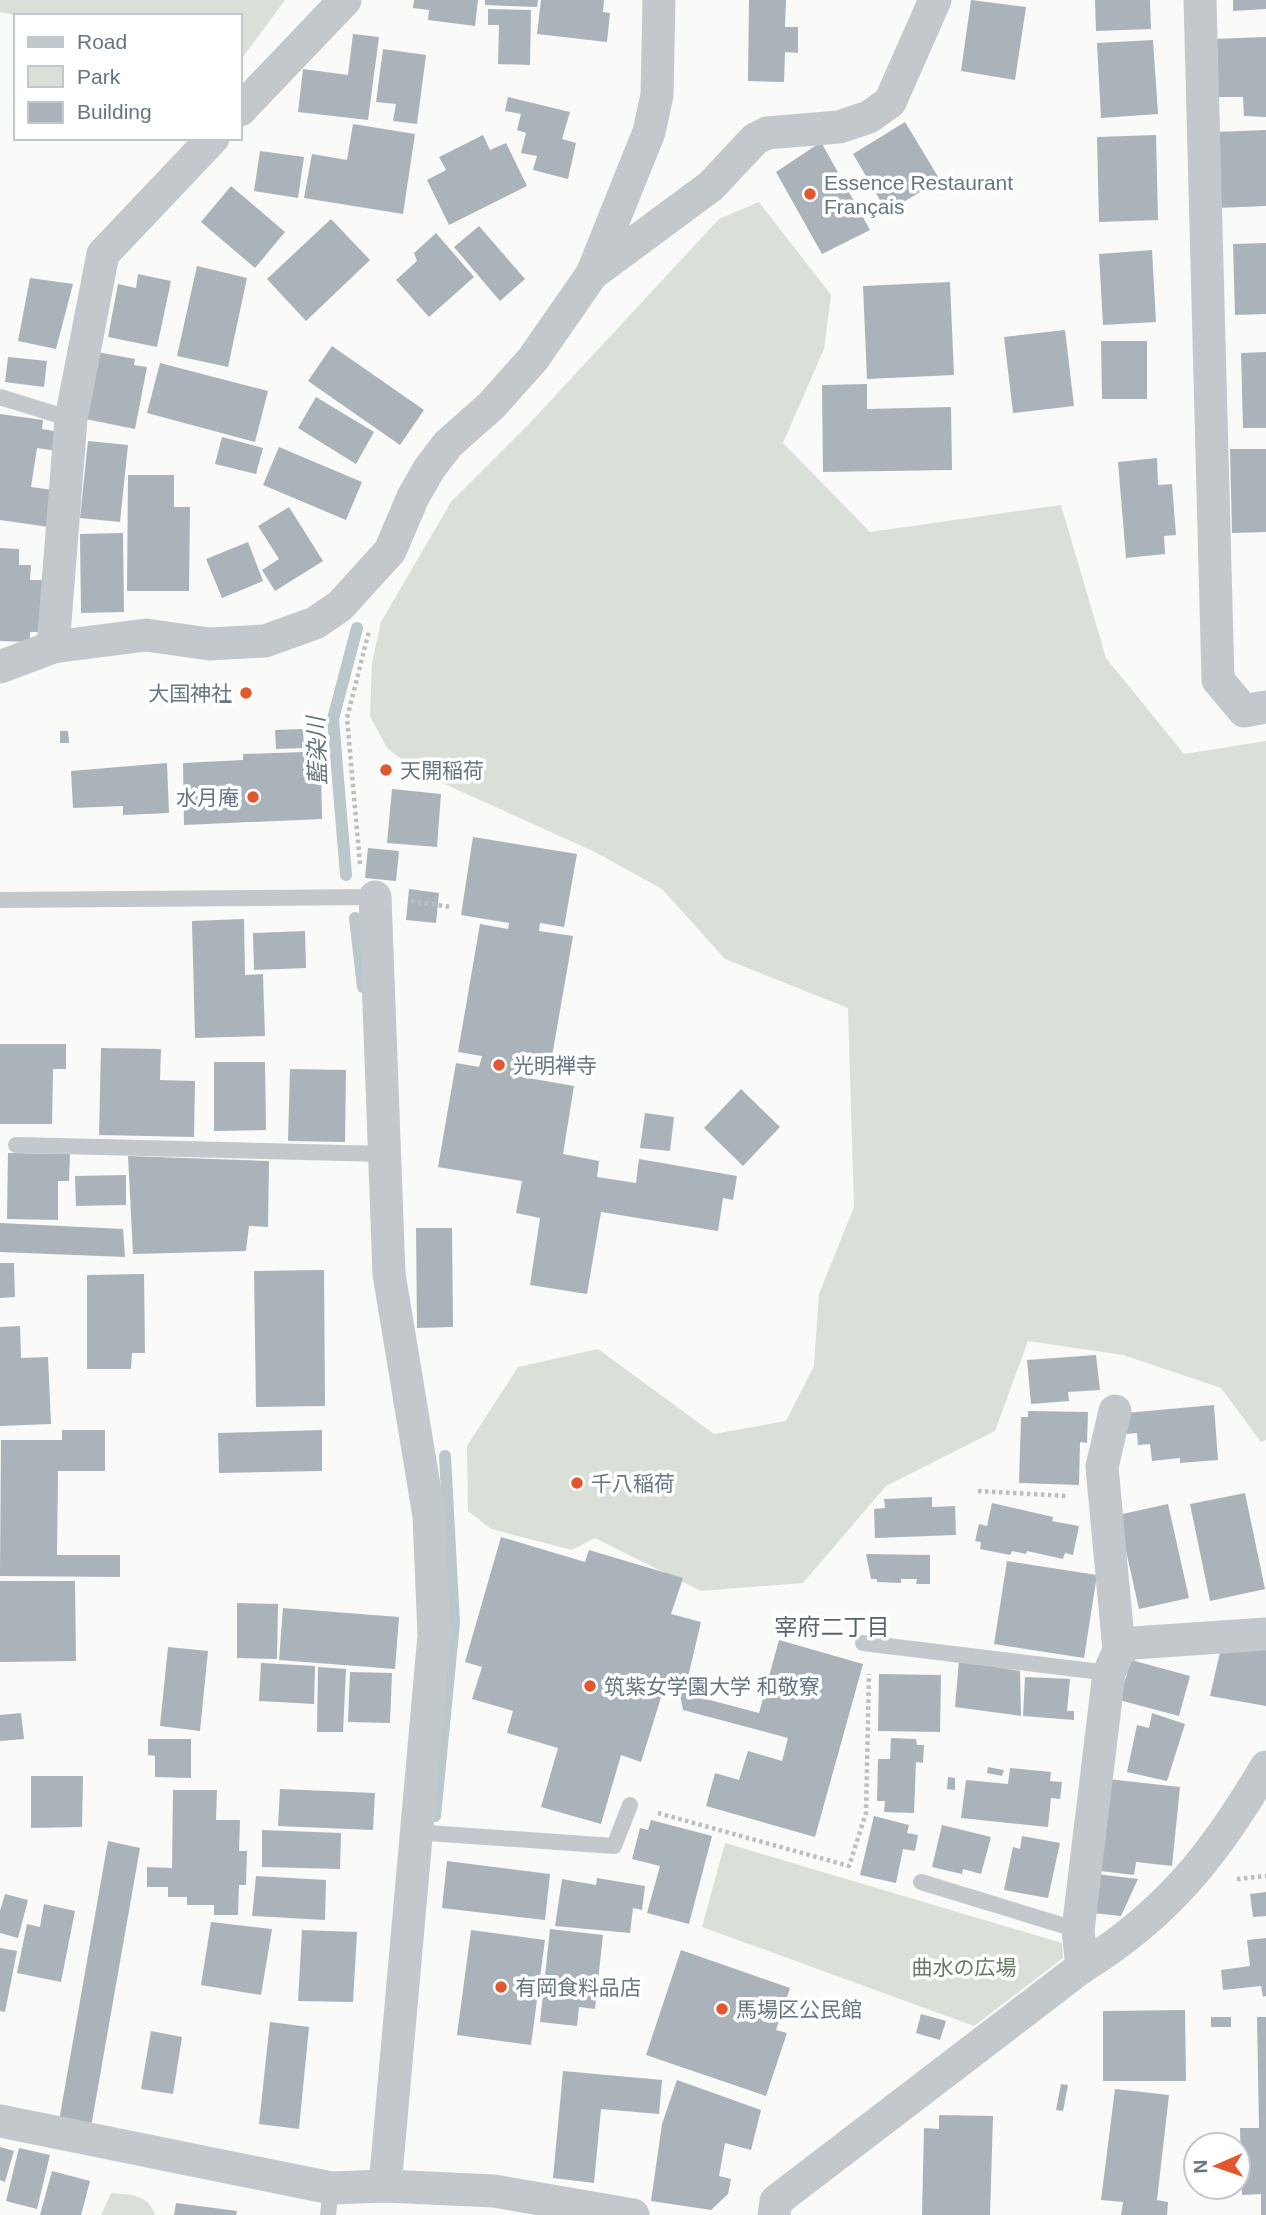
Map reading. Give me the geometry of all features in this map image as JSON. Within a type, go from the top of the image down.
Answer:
[{"type":"street","points":[[242,108],[345,0]]},
{"type":"street","points":[[0,667],[53,647],[146,635],[209,644],[265,641],[315,623],[340,606],[390,551],[413,496],[429,469],[448,444],[491,406],[533,359],[592,274],[649,132],[657,95],[659,0]]},
{"type":"street","points":[[592,274],[711,186],[755,139],[767,133],[839,127],[869,117],[890,102],[936,0]]},
{"type":"street","points":[[1200,0],[1218,680],[1244,711],[1266,707]]},
{"type":"street","points":[[53,647],[71,419],[103,254],[211,140]]},
{"type":"street","points":[[369,896],[385,1154],[389,1274],[429,1516],[433,1622],[385,2186]]},
{"type":"street","points":[[1082,1966],[1078,1930],[1114,1661],[1102,1467],[1115,1411]]},
{"type":"street","points":[[1114,1661],[1133,1643],[1266,1634]]},
{"type":"street","points":[[774,2215],[776,2201],[1082,1966],[1129,1937],[1188,1883],[1232,1824],[1266,1767]]},
{"type":"street","points":[[0,2121],[329,2201],[385,2186],[494,2191],[633,2215]]},
{"type":"lane","points":[[0,397],[71,419]]},
{"type":"lane","points":[[0,900],[369,896]]},
{"type":"lane","points":[[16,1145],[385,1154]]},
{"type":"lane","points":[[867,1643],[1114,1661]]},
{"type":"lane","points":[[414,1832],[614,1846],[630,1805]]},
{"type":"lane","points":[[921,1882],[1078,1930]]},
{"type":"path","points":[[369,896],[347,718],[370,628]]},
{"type":"path","points":[[978,1491],[1056,1496],[1103,1494]]},
{"type":"path","points":[[630,1805],[849,1866],[866,1813],[867,1643]]},
{"type":"green space","points":[[0,0],[285,0],[242,58],[242,14],[14,15],[0,12]]},
{"type":"green space","points":[[759,202],[831,295],[824,349],[783,443],[870,532],[1061,505],[1106,658],[1184,754],[1266,741],[1266,1440],[1261,1442],[1221,1388],[1123,1355],[1028,1341],[995,1431],[886,1486],[803,1583],[701,1591],[595,1538],[572,1550],[491,1529],[468,1511],[467,1446],[518,1367],[598,1349],[714,1434],[786,1421],[814,1366],[819,1294],[854,1207],[848,1008],[725,959],[662,889],[595,852],[418,772],[387,748],[370,716],[372,663],[381,622],[451,502],[528,425],[719,219]]},
{"type":"green space","name":"曲水の広場","points":[[725,1843],[1062,1943],[1063,1958],[974,2026],[702,1927]]},
{"type":"green space","points":[[111,2193],[143,2199],[155,2215],[101,2215]]},
{"type":"building","points":[[414,0],[478,0],[475,26],[428,20],[429,10],[413,8]]},
{"type":"building","points":[[485,0],[538,0],[537,7],[485,5]]},
{"type":"building","points":[[541,0],[604,0],[603,12],[610,13],[607,42],[537,34]]},
{"type":"building","points":[[749,0],[786,0],[785,27],[798,27],[798,53],[785,52],[784,82],[748,81]]},
{"type":"building","points":[[971,0],[1026,7],[1015,80],[961,71]]},
{"type":"building","points":[[1095,0],[1150,0],[1151,29],[1096,31]]},
{"type":"building","points":[[1233,0],[1266,0],[1266,9],[1233,11]]},
{"type":"building","points":[[488,9],[531,10],[530,65],[498,64],[499,25],[488,25]]},
{"type":"building","points":[[353,34],[379,37],[368,120],[298,112],[303,69],[348,75]]},
{"type":"building","points":[[1266,37],[1266,117],[1244,116],[1243,97],[1215,97],[1212,39]]},
{"type":"building","points":[[1153,40],[1158,114],[1101,118],[1097,43]]},
{"type":"building","points":[[383,49],[426,55],[417,124],[393,121],[396,104],[376,102]]},
{"type":"building","points":[[508,97],[570,112],[562,139],[576,143],[568,179],[533,170],[537,156],[521,153],[526,133],[517,130],[521,114],[505,111]]},
{"type":"building","points":[[905,122],[940,180],[887,212],[853,154]]},
{"type":"building","points":[[353,124],[415,134],[403,214],[304,198],[312,154],[347,160]]},
{"type":"building","points":[[1266,130],[1266,206],[1217,208],[1215,132]]},
{"type":"building","points":[[483,135],[490,150],[506,143],[527,186],[449,225],[427,180],[446,170],[439,157]]},
{"type":"building","points":[[1156,135],[1158,220],[1099,222],[1097,137]]},
{"type":"building","points":[[821,142],[870,230],[822,254],[776,172]]},
{"type":"building","points":[[260,151],[304,157],[298,198],[254,191]]},
{"type":"building","points":[[231,186],[285,232],[255,268],[201,222]]},
{"type":"building","points":[[331,219],[370,260],[306,321],[267,279]]},
{"type":"building","points":[[479,226],[525,279],[500,301],[454,247]]},
{"type":"building","points":[[436,233],[474,277],[429,317],[396,280],[417,261],[414,253]]},
{"type":"building","points":[[1266,243],[1266,314],[1235,315],[1233,244]]},
{"type":"building","points":[[1152,250],[1156,322],[1103,325],[1099,254]]},
{"type":"building","points":[[197,266],[247,278],[228,367],[177,356]]},
{"type":"building","points":[[138,274],[171,281],[157,347],[108,337],[118,284],[136,288]]},
{"type":"building","points":[[30,278],[73,284],[56,349],[18,341]]},
{"type":"building","points":[[950,282],[954,375],[867,379],[863,286]]},
{"type":"building","points":[[1065,330],[1074,406],[1013,413],[1004,337]]},
{"type":"building","points":[[1101,341],[1147,341],[1147,399],[1102,399]]},
{"type":"building","points":[[332,346],[424,410],[400,445],[308,381]]},
{"type":"building","points":[[92,351],[135,359],[134,365],[147,367],[135,429],[80,418]]},
{"type":"building","points":[[1266,352],[1266,428],[1243,428],[1241,353]]},
{"type":"building","points":[[8,357],[47,361],[44,387],[5,382]]},
{"type":"building","points":[[160,363],[268,391],[255,442],[147,413]]},
{"type":"building","points":[[867,384],[867,409],[951,407],[952,470],[823,472],[822,385]]},
{"type":"building","points":[[316,397],[374,432],[356,464],[298,428]]},
{"type":"building","points":[[0,414],[43,420],[42,429],[60,432],[57,451],[37,448],[31,487],[54,490],[49,527],[0,520]]},
{"type":"building","points":[[222,437],[263,448],[256,474],[215,464]]},
{"type":"building","points":[[88,441],[128,445],[120,522],[80,518]]},
{"type":"building","points":[[279,447],[362,482],[346,520],[263,485]]},
{"type":"building","points":[[1230,449],[1266,449],[1266,532],[1232,533]]},
{"type":"building","points":[[1157,458],[1158,485],[1172,484],[1176,535],[1164,536],[1165,554],[1126,558],[1118,462]]},
{"type":"building","points":[[128,475],[174,475],[174,507],[190,507],[189,591],[127,591]]},
{"type":"building","points":[[289,507],[323,561],[275,591],[262,570],[279,559],[258,526]]},
{"type":"building","points":[[123,533],[124,612],[81,613],[80,534]]},
{"type":"building","points":[[248,542],[263,581],[222,598],[206,559]]},
{"type":"building","points":[[0,548],[19,549],[19,565],[31,565],[30,580],[46,580],[43,632],[30,632],[30,642],[0,641]]},
{"type":"building","points":[[303,729],[304,748],[276,749],[275,730]]},
{"type":"building","points":[[60,731],[68,731],[69,743],[60,743]]},
{"type":"building","name":"水月庵","points":[[304,752],[306,774],[321,773],[322,819],[184,825],[183,763],[243,760],[243,754]]},
{"type":"building","points":[[167,763],[169,813],[123,815],[123,806],[73,808],[71,771]]},
{"type":"building","points":[[392,789],[441,794],[437,847],[387,843]]},
{"type":"building","name":"光明禅寺","points":[[473,837],[577,854],[564,927],[540,923],[539,931],[573,936],[551,1062],[520,1057],[517,1076],[574,1086],[563,1154],[599,1161],[597,1177],[636,1183],[639,1159],[737,1176],[733,1200],[723,1198],[718,1231],[601,1212],[587,1294],[530,1285],[540,1218],[516,1213],[522,1181],[438,1167],[456,1063],[479,1067],[482,1056],[458,1052],[480,924],[508,929],[509,923],[461,915]]},
{"type":"building","points":[[368,848],[399,851],[396,881],[365,878]]},
{"type":"building","points":[[409,889],[439,893],[436,923],[406,920]]},
{"type":"building","points":[[244,919],[245,975],[263,974],[265,1036],[195,1038],[192,921]]},
{"type":"building","points":[[305,931],[306,968],[254,970],[253,933]]},
{"type":"building","points":[[0,1044],[66,1044],[66,1069],[53,1069],[52,1124],[0,1124]]},
{"type":"building","points":[[101,1048],[161,1049],[160,1080],[195,1081],[194,1137],[99,1135]]},
{"type":"building","points":[[214,1062],[265,1062],[266,1130],[214,1131]]},
{"type":"building","points":[[290,1069],[346,1070],[345,1142],[288,1141]]},
{"type":"building","points":[[741,1089],[780,1127],[743,1166],[704,1128]]},
{"type":"building","points":[[645,1113],[674,1117],[670,1151],[640,1148]]},
{"type":"building","points":[[8,1153],[70,1154],[69,1181],[58,1181],[58,1220],[7,1219]]},
{"type":"building","points":[[128,1156],[269,1161],[268,1227],[249,1226],[246,1251],[133,1254]]},
{"type":"building","points":[[126,1175],[126,1205],[76,1206],[75,1176]]},
{"type":"building","points":[[0,1223],[123,1229],[125,1257],[0,1252]]},
{"type":"building","points":[[416,1228],[452,1228],[453,1327],[417,1328]]},
{"type":"building","points":[[0,1263],[14,1263],[15,1297],[0,1298]]},
{"type":"building","points":[[324,1270],[325,1406],[256,1407],[254,1271]]},
{"type":"building","points":[[144,1274],[145,1353],[132,1353],[131,1369],[87,1369],[87,1275]]},
{"type":"building","points":[[20,1326],[21,1358],[48,1357],[51,1424],[0,1426],[0,1327]]},
{"type":"building","points":[[1096,1355],[1100,1390],[1068,1392],[1069,1401],[1031,1404],[1027,1360]]},
{"type":"building","points":[[1214,1405],[1218,1460],[1180,1463],[1180,1458],[1152,1461],[1150,1444],[1138,1445],[1137,1433],[1127,1434],[1125,1413]]},
{"type":"building","points":[[1028,1411],[1088,1412],[1087,1443],[1080,1442],[1079,1485],[1019,1483],[1021,1417],[1028,1417]]},
{"type":"building","points":[[62,1430],[105,1430],[105,1471],[58,1471],[57,1555],[120,1555],[120,1577],[0,1576],[1,1440],[62,1440]]},
{"type":"building","points":[[322,1430],[322,1471],[219,1473],[218,1433]]},
{"type":"building","points":[[1245,1493],[1265,1589],[1210,1601],[1190,1504]]},
{"type":"building","points":[[932,1497],[932,1507],[955,1506],[956,1535],[875,1538],[874,1509],[885,1508],[884,1499]]},
{"type":"building","points":[[992,1503],[1079,1526],[1073,1555],[1065,1553],[1063,1559],[1027,1551],[1026,1554],[1012,1551],[1010,1555],[980,1549],[981,1542],[975,1541],[979,1524],[987,1526]]},
{"type":"building","points":[[1168,1504],[1189,1598],[1139,1609],[1118,1515]]},
{"type":"building","name":"筑紫女学園大学 和敬寮","points":[[501,1537],[585,1562],[589,1550],[683,1578],[671,1614],[701,1622],[688,1677],[703,1685],[706,1699],[759,1713],[779,1640],[863,1664],[815,1837],[706,1806],[715,1773],[739,1780],[748,1751],[782,1761],[788,1738],[683,1710],[680,1695],[664,1688],[641,1762],[621,1755],[601,1824],[541,1807],[558,1748],[507,1733],[513,1711],[472,1699],[482,1667],[465,1662]]},
{"type":"building","points":[[866,1554],[930,1555],[930,1584],[916,1584],[917,1579],[901,1579],[901,1583],[877,1582],[877,1579],[871,1579]]},
{"type":"building","points":[[1007,1561],[1097,1575],[1084,1658],[994,1644]]},
{"type":"building","points":[[0,1581],[75,1581],[76,1661],[0,1662]]},
{"type":"building","points":[[237,1603],[278,1604],[277,1659],[237,1658]]},
{"type":"building","points":[[283,1608],[399,1617],[395,1669],[279,1660]]},
{"type":"building","points":[[1266,1644],[1266,1706],[1210,1696],[1221,1648]]},
{"type":"building","points":[[168,1647],[208,1651],[200,1731],[160,1726]]},
{"type":"building","points":[[959,1660],[1020,1671],[1021,1716],[955,1707]]},
{"type":"building","points":[[1131,1660],[1190,1676],[1179,1716],[1119,1700]]},
{"type":"building","points":[[261,1663],[315,1666],[314,1704],[259,1701]]},
{"type":"building","points":[[318,1667],[346,1669],[343,1732],[317,1732]]},
{"type":"building","points":[[350,1672],[392,1673],[390,1723],[348,1722]]},
{"type":"building","points":[[879,1674],[941,1675],[940,1732],[878,1731]]},
{"type":"building","points":[[1025,1677],[1070,1679],[1067,1711],[1074,1711],[1074,1720],[1023,1716]]},
{"type":"building","points":[[21,1713],[24,1739],[0,1741],[0,1715]]},
{"type":"building","points":[[1152,1713],[1185,1724],[1167,1781],[1127,1772],[1137,1725],[1149,1728]]},
{"type":"building","points":[[891,1738],[916,1739],[917,1745],[924,1745],[923,1763],[916,1762],[914,1813],[884,1812],[885,1801],[877,1801],[878,1759],[890,1759]]},
{"type":"building","points":[[148,1739],[191,1739],[191,1778],[155,1777],[155,1756],[148,1755]]},
{"type":"building","points":[[988,1767],[1004,1770],[1002,1776],[987,1773]]},
{"type":"building","points":[[1010,1768],[1051,1772],[1050,1781],[1062,1782],[1060,1799],[1051,1798],[1048,1827],[961,1818],[966,1780],[1008,1784]]},
{"type":"building","points":[[31,1776],[83,1776],[82,1827],[31,1828]]},
{"type":"building","points":[[948,1777],[955,1778],[955,1790],[947,1789]]},
{"type":"building","points":[[1108,1779],[1180,1787],[1172,1866],[1136,1862],[1134,1875],[1100,1871]]},
{"type":"building","points":[[280,1789],[375,1793],[373,1830],[278,1826]]},
{"type":"building","points":[[173,1790],[217,1790],[216,1820],[240,1820],[239,1851],[247,1851],[246,1885],[239,1885],[238,1915],[214,1915],[214,1905],[187,1905],[187,1897],[168,1897],[168,1887],[147,1887],[147,1867],[172,1868]]},
{"type":"building","points":[[874,1816],[909,1825],[907,1833],[918,1835],[915,1851],[903,1849],[896,1883],[860,1875]]},
{"type":"building","points":[[651,1820],[712,1836],[689,1924],[647,1913],[660,1866],[632,1859],[640,1828],[648,1830]]},
{"type":"building","points":[[942,1825],[991,1837],[981,1874],[963,1869],[962,1874],[932,1867]]},
{"type":"building","points":[[262,1830],[341,1833],[340,1869],[262,1867]]},
{"type":"building","points":[[1022,1836],[1060,1843],[1048,1898],[1004,1890],[1013,1847],[1020,1849]]},
{"type":"building","points":[[108,1841],[140,1848],[91,2127],[59,2121]]},
{"type":"building","points":[[447,1861],[550,1874],[545,1920],[442,1908]]},
{"type":"building","points":[[1096,1874],[1138,1879],[1121,1916],[1093,1913]]},
{"type":"building","points":[[256,1876],[326,1880],[325,1920],[252,1916]]},
{"type":"building","points":[[597,1878],[645,1886],[642,1910],[633,1908],[630,1933],[555,1926],[562,1879],[596,1885]]},
{"type":"building","points":[[1266,1892],[1266,1916],[1253,1917],[1250,1894]]},
{"type":"building","points":[[5,1894],[28,1900],[18,1938],[0,1933],[0,1911]]},
{"type":"building","points":[[44,1904],[75,1911],[61,1982],[17,1973],[27,1924],[40,1927]]},
{"type":"building","points":[[211,1922],[272,1929],[261,1995],[201,1985]]},
{"type":"building","points":[[550,1929],[603,1935],[595,2009],[579,2007],[577,2026],[540,2022]]},
{"type":"building","points":[[302,1930],[357,1932],[353,2002],[298,2001]]},
{"type":"building","name":"有岡食料品店","points":[[471,1930],[545,1940],[531,2045],[457,2035]]},
{"type":"building","points":[[1266,1938],[1266,1996],[1263,1997],[1261,1986],[1223,1990],[1221,1970],[1250,1966],[1247,1940]]},
{"type":"building","points":[[0,1948],[17,1951],[5,2012],[0,2011]]},
{"type":"building","name":"馬場区公民館","points":[[681,1950],[790,1988],[776,2030],[787,2033],[766,2096],[646,2055]]},
{"type":"building","points":[[1185,2010],[1186,2081],[1103,2081],[1103,2011]]},
{"type":"building","points":[[921,2014],[946,2021],[940,2040],[916,2033]]},
{"type":"building","points":[[1211,2017],[1231,2017],[1231,2027],[1211,2027]]},
{"type":"building","points":[[1257,2017],[1266,2017],[1266,2215],[1261,2215],[1261,2194],[1252,2194],[1252,2131],[1240,2131],[1240,2128],[1259,2128]]},
{"type":"building","points":[[270,2022],[309,2027],[299,2129],[259,2124]]},
{"type":"building","points":[[151,2031],[182,2037],[173,2094],[141,2089]]},
{"type":"building","points":[[563,2071],[662,2080],[659,2114],[601,2109],[594,2183],[553,2178]]},
{"type":"building","points":[[677,2080],[761,2110],[751,2150],[725,2143],[719,2176],[731,2179],[728,2194],[711,2210],[651,2201],[662,2124]]},
{"type":"building","points":[[1061,2084],[1068,2085],[1063,2111],[1056,2110]]},
{"type":"building","points":[[1115,2089],[1169,2095],[1157,2200],[1168,2202],[1167,2215],[1121,2215],[1123,2202],[1101,2200]]},
{"type":"building","points":[[939,2115],[993,2116],[990,2215],[922,2215],[924,2128],[939,2129]]},
{"type":"building","points":[[0,2147],[14,2151],[5,2182],[0,2180]]},
{"type":"building","points":[[19,2148],[50,2155],[37,2209],[6,2201]]},
{"type":"building","points":[[52,2171],[90,2181],[81,2215],[40,2215]]},
{"type":"building","points":[[176,2203],[237,2211],[236,2215],[174,2215]]},
{"type":"waterway","name":"藍染川","points":[[346,875],[333,719],[357,628]]},
{"type":"waterway","name":"藍染川","points":[[355,918],[363,987]]},
{"type":"waterway","points":[[435,1816],[454,1623],[445,1456]]},
{"type":"place","name":"Essence Restaurant Français","points":[[810,194]]},
{"type":"place","name":"大国神社","points":[[246,693]]},
{"type":"place","name":"天開稲荷","points":[[386,770]]},
{"type":"place","name":"水月庵","points":[[253,797]]},
{"type":"place","name":"光明禅寺","points":[[499,1065]]},
{"type":"place","name":"千八稲荷","points":[[577,1483]]},
{"type":"place","name":"筑紫女学園大学 和敬寮","points":[[590,1686]]},
{"type":"place","name":"有岡食料品店","points":[[501,1987]]},
{"type":"place","name":"馬場区公民館","points":[[722,2009]]},
{"type":"district","name":"宰府二丁目","points":[[832,1627]]}]
